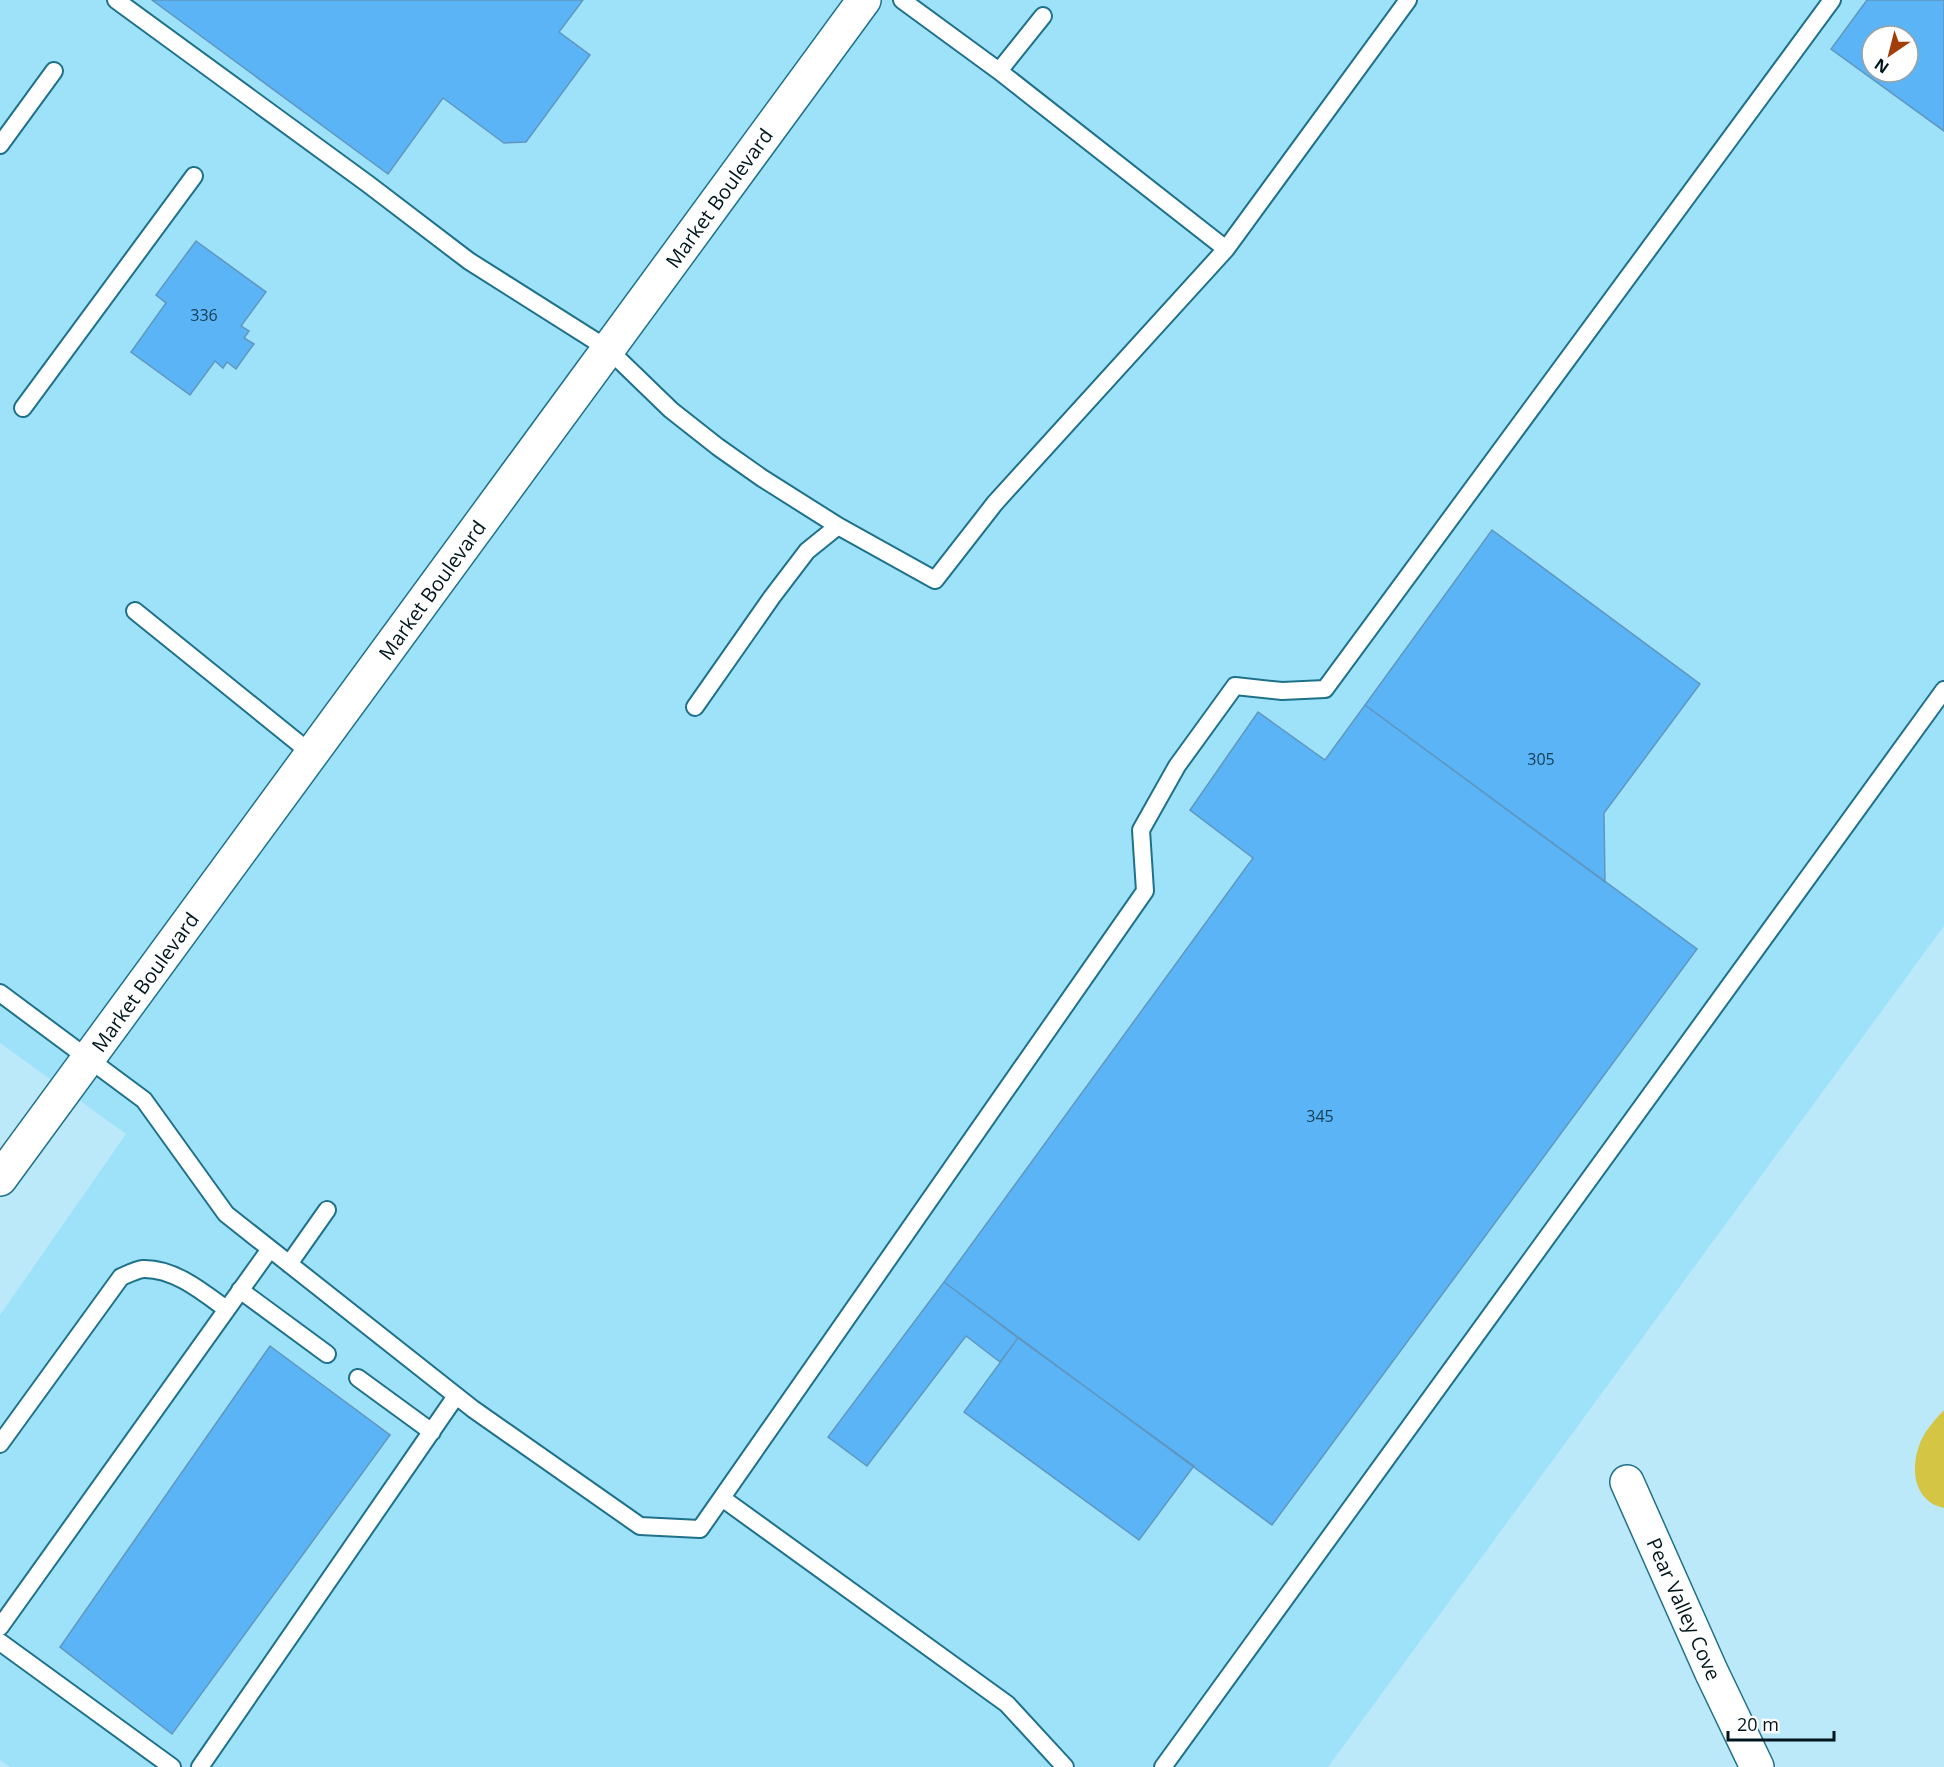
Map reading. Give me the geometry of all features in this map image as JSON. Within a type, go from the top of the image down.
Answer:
[{"type":"street","name":"Market Boulevard","points":[[0,1179],[864,0]]},
{"type":"street","name":"Pear Valley Cove","points":[[1627,1482],[1711,1671],[1757,1767]]},
{"type":"lane","points":[[116,0],[368,184],[469,261],[608,349],[671,410],[718,447],[838,526],[935,580],[995,503],[1226,249],[1408,0]]},
{"type":"lane","points":[[902,0],[999,71],[1226,249]]},
{"type":"lane","points":[[0,993],[144,1100],[226,1214],[456,1396],[640,1526],[700,1529],[1145,891],[1141,830],[1177,766],[1235,686],[1282,691],[1325,689],[1832,0]]},
{"type":"lane","points":[[999,71],[1043,16]]},
{"type":"lane","points":[[0,145],[54,71]]},
{"type":"lane","points":[[23,408],[194,176]]},
{"type":"lane","points":[[695,707],[807,551],[838,526]]},
{"type":"lane","points":[[135,611],[312,754]]},
{"type":"lane","points":[[1163,1767],[1944,690]]},
{"type":"lane","points":[[289,1264],[327,1210]]},
{"type":"lane","points":[[0,1627],[270,1249]]},
{"type":"lane","points":[[0,1444],[121,1277],[142,1269],[161,1271],[196,1287],[226,1309]]},
{"type":"lane","points":[[240,1290],[327,1354]]},
{"type":"lane","points":[[358,1378],[432,1432]]},
{"type":"lane","points":[[200,1767],[456,1396]]},
{"type":"lane","points":[[722,1498],[1007,1704],[1065,1767]]},
{"type":"lane","points":[[0,1642],[172,1767]]},
{"type":"shaded area","points":[[0,0],[1944,0],[1944,926],[1328,1767],[10,1767],[0,1760],[0,1315],[126,1134],[0,1043]]},
{"type":"shaded area","points":[[1943,1411],[1944,1508],[1934,1505],[1927,1499],[1917,1484],[1915,1475],[1916,1456],[1923,1436]]},
{"type":"building","points":[[152,0],[583,0],[559,32],[590,55],[526,142],[504,143],[443,98],[388,174]]},
{"type":"building","points":[[1867,0],[1944,0],[1944,131],[1879,84],[1920,84],[1920,24],[1860,24],[1860,70],[1831,49]]},
{"type":"building","points":[[196,241],[266,292],[241,326],[249,331],[244,338],[254,344],[236,369],[227,362],[223,368],[215,361],[190,395],[131,352],[166,303],[156,295]]},
{"type":"building","points":[[1492,530],[1700,684],[1604,813],[1605,882],[1365,705]]},
{"type":"building","points":[[1365,705],[1697,949],[1272,1525],[944,1282],[1253,858],[1190,810],[1258,712],[1325,760]]},
{"type":"building","points":[[944,1282],[1018,1338],[1000,1362],[966,1336],[867,1466],[828,1437]]},
{"type":"building","points":[[1018,1338],[1194,1466],[1139,1540],[964,1412]]},
{"type":"building","points":[[270,1346],[390,1435],[172,1734],[60,1647]]}]
